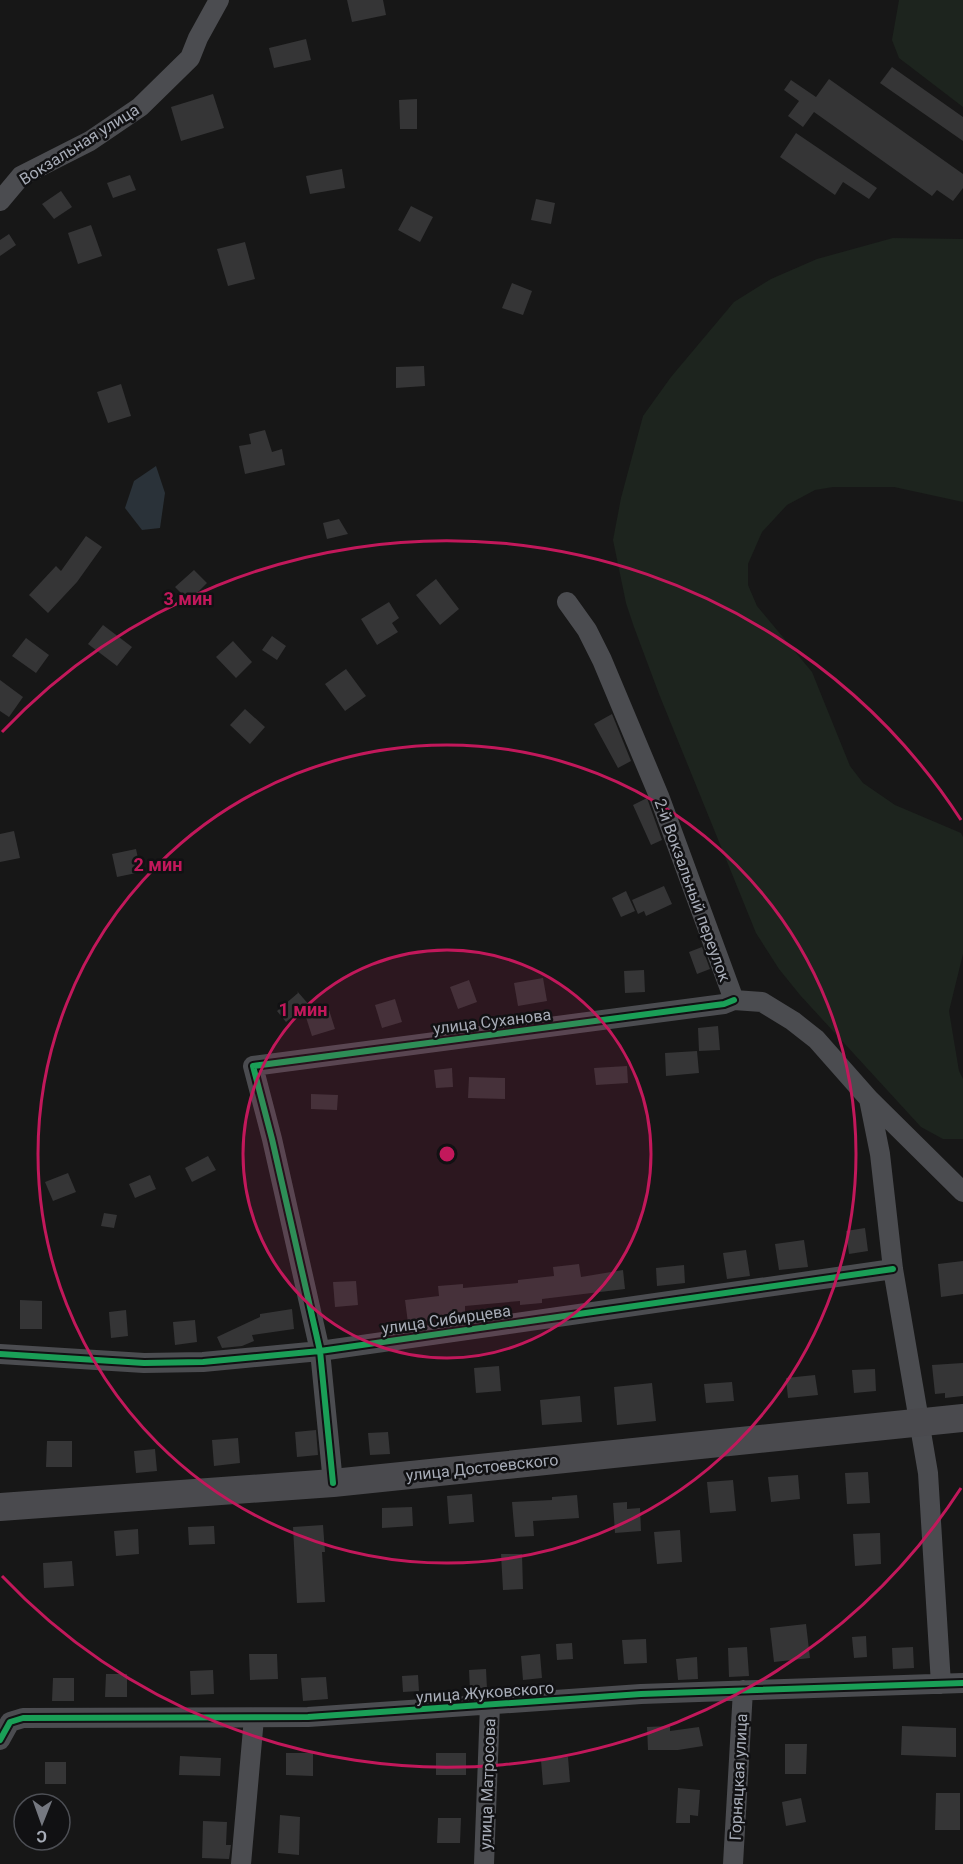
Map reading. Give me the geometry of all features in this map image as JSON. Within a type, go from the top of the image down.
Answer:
[{"type":"main road","name":"улица Достоевского","points":[[0,1507],[333,1482],[963,1418]]},
{"type":"street","name":"Вокзальная улица","points":[[0,201],[21,176],[90,141],[140,107],[190,58],[219,0]]},
{"type":"street","name":"2-й Вокзальный переулок","points":[[567,602],[587,630],[602,660],[659,796],[734,1000],[762,1002],[793,1021],[816,1039],[869,1099],[963,1192]]},
{"type":"street","name":"улица Суханова","points":[[320,1351],[253,1066],[724,1004],[734,1000]]},
{"type":"street","points":[[869,1099],[880,1154],[893,1269],[928,1473],[941,1684]]},
{"type":"street","name":"улица Сибирцева","points":[[0,1354],[144,1363],[203,1362],[320,1351],[893,1269]]},
{"type":"street","points":[[320,1351],[333,1482]]},
{"type":"street","name":"улица Жуковского","points":[[0,1740],[10,1722],[39,1717],[308,1717],[641,1694],[963,1683]]},
{"type":"street","name":"Горняцкая улица","points":[[733,1864],[743,1690]]},
{"type":"street","name":"улица Матросова","points":[[484,1864],[490,1705]]},
{"type":"street","points":[[241,1864],[254,1718]]},
{"type":"shaded area","points":[[899,0],[963,0],[963,107],[899,58],[892,40]]},
{"type":"shaded area","points":[[893,238],[963,239],[963,502],[894,487],[833,487],[815,490],[787,505],[762,532],[748,564],[748,585],[757,606],[812,672],[850,766],[863,783],[895,805],[961,833],[963,837],[963,954],[949,1011],[959,1071],[963,1079],[963,1139],[943,1139],[921,1127],[800,995],[779,969],[756,933],[634,627],[626,603],[613,540],[621,498],[643,416],[671,377],[734,302],[771,279],[817,259]]},
{"type":"shaded area","points":[[156,466],[165,493],[160,528],[142,530],[125,508],[134,481]]},
{"type":"building","points":[[347,0],[383,0],[386,15],[352,22]]},
{"type":"building","points":[[306,39],[311,60],[274,68],[269,48]]},
{"type":"building","points":[[892,67],[963,117],[963,141],[880,83]]},
{"type":"building","points":[[829,79],[963,174],[963,188],[953,201],[937,190],[932,196],[814,112],[803,127],[788,116],[799,101],[784,90],[791,80],[816,97]]},
{"type":"building","points":[[213,94],[224,128],[181,141],[171,107]]},
{"type":"building","points":[[417,99],[417,129],[400,129],[399,100]]},
{"type":"building","points":[[796,133],[877,188],[869,199],[843,182],[835,195],[780,157]]},
{"type":"building","points":[[342,169],[345,188],[310,194],[306,176]]},
{"type":"building","points":[[130,175],[136,190],[113,198],[107,183]]},
{"type":"building","points":[[61,191],[72,207],[54,219],[42,204]]},
{"type":"building","points":[[536,199],[555,203],[551,224],[531,220]]},
{"type":"building","points":[[411,206],[433,217],[420,242],[398,230]]},
{"type":"building","points":[[91,225],[102,256],[78,264],[68,233]]},
{"type":"building","points":[[9,234],[16,245],[0,256],[0,240]]},
{"type":"building","points":[[245,242],[255,279],[228,286],[217,249]]},
{"type":"building","points":[[512,283],[532,291],[523,315],[502,308]]},
{"type":"building","points":[[424,366],[425,386],[396,388],[396,367]]},
{"type":"building","points":[[121,384],[131,416],[108,423],[97,392]]},
{"type":"building","points":[[265,430],[272,452],[282,449],[285,465],[245,474],[239,446],[251,444],[249,434]]},
{"type":"building","points":[[339,519],[348,534],[327,539],[323,523]]},
{"type":"building","points":[[86,536],[102,547],[77,582],[48,613],[29,595],[56,566],[61,571]]},
{"type":"building","points":[[194,570],[207,583],[189,601],[175,587]]},
{"type":"building","points":[[436,579],[459,609],[440,625],[416,595]]},
{"type":"building","points":[[389,602],[399,618],[392,623],[398,632],[377,645],[361,619]]},
{"type":"building","points":[[103,625],[132,647],[117,666],[88,644]]},
{"type":"building","points":[[272,636],[286,646],[277,660],[262,650]]},
{"type":"building","points":[[26,638],[49,655],[36,673],[12,656]]},
{"type":"building","points":[[233,641],[252,662],[236,678],[216,657]]},
{"type":"building","points":[[346,669],[366,696],[345,711],[325,684]]},
{"type":"building","points":[[0,680],[23,697],[9,717],[0,711]]},
{"type":"building","points":[[245,709],[265,727],[250,744],[230,725]]},
{"type":"building","points":[[612,714],[631,761],[618,768],[594,724]]},
{"type":"building","points":[[647,798],[662,840],[651,845],[633,805]]},
{"type":"building","points":[[14,831],[20,858],[0,862],[0,834]]},
{"type":"building","points":[[136,849],[141,872],[117,877],[112,854]]},
{"type":"building","points":[[664,886],[672,904],[646,916],[644,911],[638,914],[632,900]]},
{"type":"building","points":[[626,891],[635,911],[621,917],[612,898]]},
{"type":"building","points":[[702,947],[710,969],[697,974],[689,952]]},
{"type":"building","points":[[644,970],[645,992],[625,993],[624,971]]},
{"type":"building","points":[[543,978],[547,1001],[518,1006],[514,983]]},
{"type":"building","points":[[469,980],[477,1002],[458,1009],[450,987]]},
{"type":"building","points":[[297,991],[317,1014],[329,1010],[335,1029],[312,1036],[303,1008],[286,1022],[277,1011],[298,993]]},
{"type":"building","points":[[395,999],[402,1022],[382,1028],[375,1005]]},
{"type":"building","points":[[718,1026],[720,1050],[699,1051],[698,1028]]},
{"type":"building","points":[[697,1051],[699,1073],[666,1076],[665,1053]]},
{"type":"building","points":[[627,1066],[628,1083],[596,1085],[594,1068]]},
{"type":"building","points":[[452,1068],[453,1087],[436,1088],[434,1070]]},
{"type":"building","points":[[469,1077],[505,1078],[505,1099],[468,1098]]},
{"type":"building","points":[[311,1094],[338,1095],[337,1110],[311,1109]]},
{"type":"building","points":[[208,1156],[216,1170],[192,1182],[185,1168]]},
{"type":"building","points":[[68,1173],[76,1192],[53,1201],[45,1182]]},
{"type":"building","points":[[150,1175],[156,1189],[135,1198],[129,1184]]},
{"type":"building","points":[[104,1213],[117,1215],[114,1228],[101,1226]]},
{"type":"building","points":[[865,1228],[868,1251],[849,1254],[846,1231]]},
{"type":"building","points":[[804,1240],[808,1267],[779,1270],[775,1244]]},
{"type":"building","points":[[746,1250],[750,1276],[727,1279],[723,1253]]},
{"type":"building","points":[[963,1261],[963,1294],[941,1297],[938,1264]]},
{"type":"building","points":[[579,1264],[581,1277],[623,1270],[625,1289],[542,1299],[542,1303],[520,1305],[520,1301],[465,1306],[465,1313],[430,1316],[431,1320],[408,1323],[405,1300],[439,1296],[438,1286],[463,1284],[463,1288],[518,1283],[518,1280],[554,1276],[553,1267]]},
{"type":"building","points":[[684,1265],[685,1283],[657,1286],[656,1268]]},
{"type":"building","points":[[356,1281],[358,1305],[335,1307],[333,1282]]},
{"type":"building","points":[[20,1300],[42,1301],[42,1329],[20,1329]]},
{"type":"building","points":[[292,1309],[294,1329],[252,1335],[254,1341],[242,1346],[222,1348],[217,1337],[260,1317],[260,1314]]},
{"type":"building","points":[[126,1310],[128,1336],[111,1338],[109,1312]]},
{"type":"building","points":[[195,1320],[197,1342],[175,1345],[173,1322]]},
{"type":"building","points":[[963,1363],[963,1396],[945,1398],[945,1393],[935,1394],[932,1365]]},
{"type":"building","points":[[499,1366],[501,1391],[476,1393],[474,1368]]},
{"type":"building","points":[[875,1369],[876,1391],[854,1393],[852,1370]]},
{"type":"building","points":[[815,1375],[818,1395],[788,1398],[786,1378]]},
{"type":"building","points":[[732,1382],[734,1401],[706,1403],[704,1384]]},
{"type":"building","points":[[652,1383],[656,1421],[617,1425],[614,1387]]},
{"type":"building","points":[[580,1396],[582,1422],[542,1425],[540,1400]]},
{"type":"building","points":[[316,1430],[318,1455],[297,1457],[295,1432]]},
{"type":"building","points":[[388,1432],[390,1454],[370,1455],[368,1433]]},
{"type":"building","points":[[238,1438],[240,1463],[214,1466],[212,1440]]},
{"type":"building","points":[[47,1441],[72,1441],[72,1467],[46,1467]]},
{"type":"building","points":[[155,1449],[157,1471],[136,1473],[134,1451]]},
{"type":"building","points":[[868,1472],[870,1503],[847,1504],[845,1473]]},
{"type":"building","points":[[798,1475],[800,1499],[771,1502],[768,1477]]},
{"type":"building","points":[[733,1480],[736,1511],[710,1513],[707,1482]]},
{"type":"building","points":[[472,1494],[474,1522],[449,1524],[447,1496]]},
{"type":"building","points":[[577,1495],[579,1518],[533,1521],[534,1536],[515,1537],[512,1502],[552,1500],[552,1497]]},
{"type":"building","points":[[627,1502],[627,1509],[640,1508],[641,1531],[615,1533],[613,1503]]},
{"type":"building","points":[[412,1507],[413,1526],[382,1528],[382,1508]]},
{"type":"building","points":[[323,1525],[325,1602],[297,1603],[293,1527]]},
{"type":"building","points":[[214,1526],[215,1544],[189,1545],[188,1527]]},
{"type":"building","points":[[138,1529],[139,1554],[116,1556],[114,1531]]},
{"type":"building","points":[[680,1530],[682,1562],[657,1564],[654,1532]]},
{"type":"building","points":[[880,1533],[881,1564],[855,1566],[853,1534]]},
{"type":"building","points":[[501,1554],[522,1554],[523,1589],[503,1590]]},
{"type":"building","points":[[72,1561],[74,1586],[44,1588],[43,1563]]},
{"type":"building","points":[[806,1624],[810,1658],[774,1662],[770,1628]]},
{"type":"building","points":[[866,1636],[867,1657],[854,1658],[852,1637]]},
{"type":"building","points":[[646,1639],[647,1663],[624,1664],[622,1640]]},
{"type":"building","points":[[572,1643],[573,1659],[557,1660],[556,1644]]},
{"type":"building","points":[[747,1647],[749,1676],[729,1677],[728,1648]]},
{"type":"building","points":[[913,1647],[914,1668],[893,1669],[892,1648]]},
{"type":"building","points":[[249,1654],[277,1654],[278,1679],[250,1680]]},
{"type":"building","points":[[540,1654],[542,1678],[523,1680],[521,1656]]},
{"type":"building","points":[[697,1657],[698,1679],[678,1680],[676,1659]]},
{"type":"building","points":[[486,1669],[487,1689],[470,1691],[469,1670]]},
{"type":"building","points":[[213,1670],[214,1694],[191,1695],[190,1671]]},
{"type":"building","points":[[106,1674],[127,1674],[127,1697],[105,1697]]},
{"type":"building","points":[[418,1675],[419,1691],[403,1692],[402,1676]]},
{"type":"building","points":[[326,1677],[328,1699],[303,1701],[301,1678]]},
{"type":"building","points":[[53,1678],[74,1678],[74,1701],[52,1701]]},
{"type":"building","points":[[670,1726],[670,1731],[699,1727],[703,1746],[678,1750],[648,1750],[647,1727]]},
{"type":"building","points":[[902,1726],[956,1728],[956,1757],[901,1755]]},
{"type":"building","points":[[785,1744],[807,1744],[806,1774],[785,1774]]},
{"type":"building","points":[[286,1753],[313,1753],[313,1776],[286,1775]]},
{"type":"building","points":[[436,1753],[466,1753],[466,1775],[436,1775]]},
{"type":"building","points":[[180,1756],[221,1758],[220,1776],[179,1775]]},
{"type":"building","points":[[568,1757],[570,1782],[543,1785],[541,1760]]},
{"type":"building","points":[[45,1762],[66,1762],[66,1784],[45,1784]]},
{"type":"building","points":[[678,1788],[700,1790],[698,1816],[690,1815],[690,1823],[676,1823]]},
{"type":"building","points":[[936,1793],[960,1793],[960,1830],[935,1830]]},
{"type":"building","points":[[801,1798],[806,1822],[786,1826],[782,1802]]},
{"type":"building","points":[[280,1815],[300,1817],[299,1855],[278,1853]]},
{"type":"building","points":[[438,1818],[461,1818],[460,1843],[437,1843]]},
{"type":"building","points":[[203,1821],[227,1822],[226,1845],[231,1845],[229,1859],[202,1858]]},
{"type":"cycle path","points":[[333,1483],[320,1351],[253,1066],[724,1004],[734,1000]]},
{"type":"cycle path","points":[[0,1354],[144,1363],[203,1362],[320,1351],[893,1269]]},
{"type":"cycle path","points":[[0,1740],[10,1722],[23,1718],[308,1717],[641,1694],[963,1683]]}]
